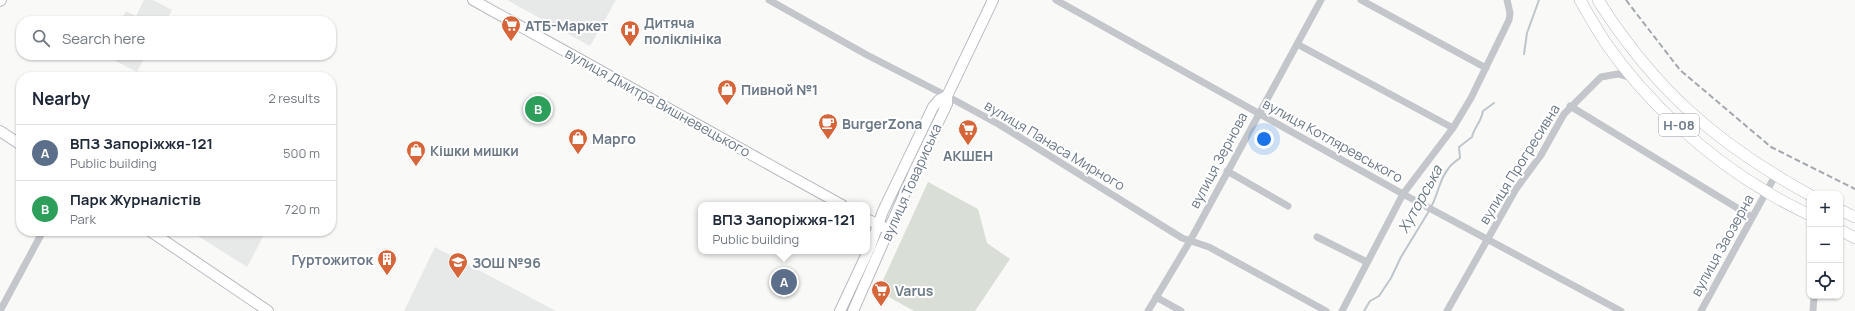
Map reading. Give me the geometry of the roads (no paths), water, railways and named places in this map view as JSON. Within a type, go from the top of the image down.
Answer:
[{"type":"main road","name":"Н-08","points":[[1580,0],[1605,42],[1634,78],[1685,131],[1726,165],[1766,192],[1807,213]]},
{"type":"main road","name":"Н-08","points":[[1598,0],[1620,34],[1658,81],[1697,120],[1775,176],[1807,193]]},
{"type":"main road","points":[[1843,211],[1855,217]]},
{"type":"main road","points":[[1843,232],[1855,238]]},
{"type":"street","name":"вулиця Дмитра Вишневецького","points":[[473,0],[837,202]]},
{"type":"street","name":"вулиця Панаса Мирного","points":[[769,0],[867,55],[1000,125],[1174,234],[1209,247],[1326,311]]},
{"type":"street","name":"вулиця Товариська","points":[[853,311],[915,170],[947,104],[947,96],[993,0]]},
{"type":"street","name":"вулиця Котляревського","points":[[1056,0],[1430,209],[1621,311]]},
{"type":"street","name":"вулиця Зернова","points":[[1148,311],[1190,241],[1258,113],[1321,0]]},
{"type":"street","points":[[1361,0],[1486,68]]},
{"type":"street","points":[[1342,311],[1403,194],[1453,128],[1486,68],[1509,20],[1510,13],[1507,0]]},
{"type":"street","points":[[1297,44],[1453,128]]},
{"type":"street","name":"вулиця Прогресивна","points":[[1447,311],[1516,189],[1541,155],[1557,125],[1570,106],[1601,77],[1618,74],[1634,78]]},
{"type":"street","name":"вулиця Товариська","points":[[870,247],[877,225],[933,107],[947,96]]},
{"type":"street","points":[[1570,106],[1752,217]]},
{"type":"street","points":[[0,131],[16,142]]},
{"type":"street","points":[[1227,171],[1288,206]]},
{"type":"street","name":"вулиця Заозерна","points":[[1701,311],[1775,176]]},
{"type":"street","points":[[870,221],[889,230]]},
{"type":"street","points":[[0,311],[40,236]]},
{"type":"street","points":[[157,236],[268,311]]},
{"type":"street","points":[[1317,236],[1367,262]]},
{"type":"street","points":[[870,247],[877,244],[879,253]]},
{"type":"street","name":"вулиця Товариська","points":[[840,311],[867,254]]},
{"type":"street","points":[[1156,296],[1181,311]]},
{"type":"street","points":[[1813,311],[1814,299]]},
{"type":"waterway","name":"Хуторська","points":[[1524,54],[1527,33],[1539,0]]},
{"type":"waterway","name":"Хуторська","points":[[1431,207],[1445,173],[1460,158],[1459,147],[1472,137],[1474,130],[1481,119],[1483,111],[1494,103]]},
{"type":"waterway","name":"Хуторська","points":[[1364,311],[1370,301],[1379,296],[1391,278],[1401,257],[1429,211]]},
{"type":"railway","points":[[1626,0],[1680,70],[1771,147],[1855,189]]},
{"type":"place","name":"АТБ-Маркет","points":[[511,42]]},
{"type":"place","name":"Дитяча поліклініка","points":[[630,47]]},
{"type":"place","name":"Пивной №1","points":[[727,106]]},
{"type":"place","name":"Парк Журналістів","points":[[538,109]]},
{"type":"place","name":"BurgerZona","points":[[828,140]]},
{"type":"place","name":"АКШЕН","points":[[968,146]]},
{"type":"place","name":"Марго","points":[[578,155]]},
{"type":"place","name":"Кішки мишки","points":[[416,167]]},
{"type":"place","name":"Гуртожиток","points":[[387,276]]},
{"type":"place","name":"ЗОШ №96","points":[[458,279]]},
{"type":"place","name":"ВПЗ Запоріжжя-121","points":[[784,282]]},
{"type":"place","name":"Varus","points":[[881,307]]}]
